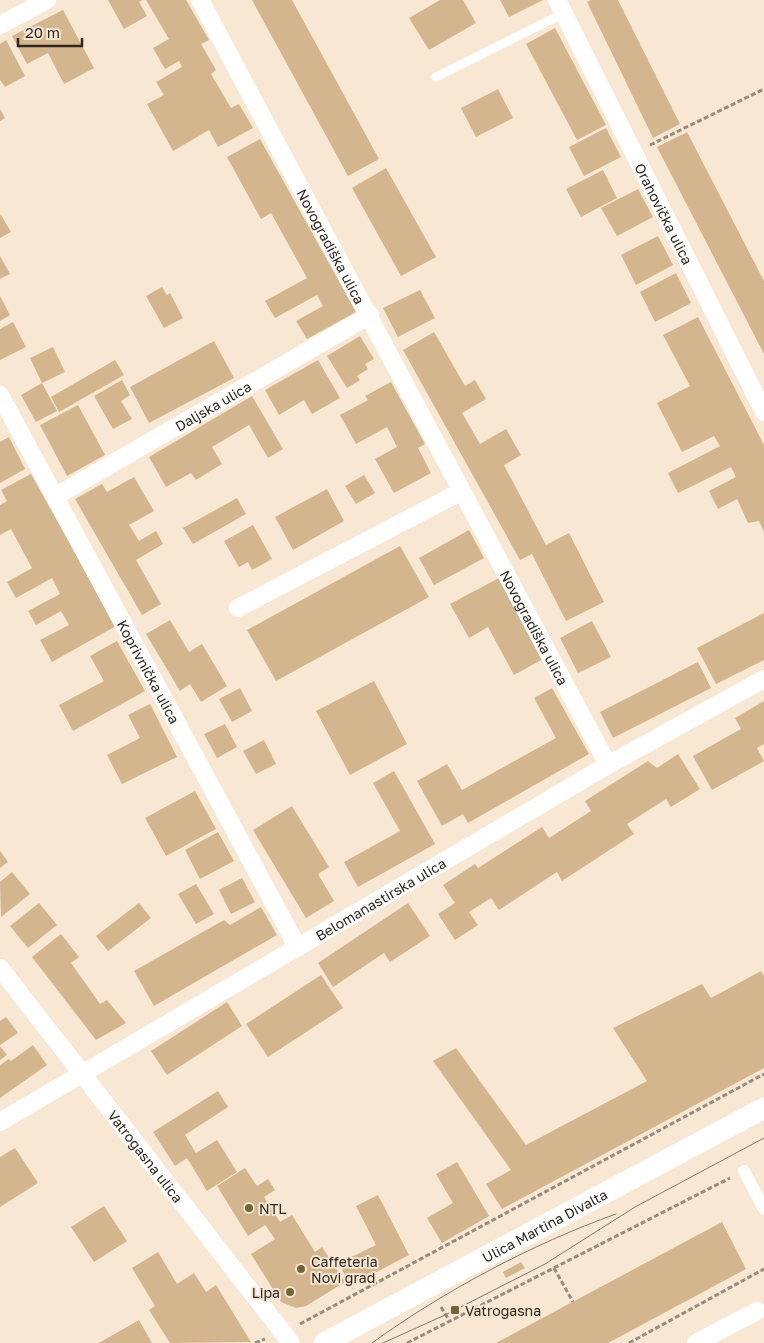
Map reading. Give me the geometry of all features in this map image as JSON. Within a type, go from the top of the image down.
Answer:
[{"type":"street","points":[[0,25],[46,0]]},
{"type":"street","name":"Novogradiška ulica","points":[[200,0],[370,315],[608,765]]},
{"type":"street","name":"Orahovička ulica","points":[[561,7],[764,412]]},
{"type":"street","name":"Daljska ulica","points":[[56,496],[370,315]]},
{"type":"street","name":"Koprivnička ulica","points":[[0,395],[297,946]]},
{"type":"street","points":[[238,608],[462,491]]},
{"type":"street","name":"Belomanastirska ulica","points":[[0,1122],[608,765],[764,679]]},
{"type":"street","name":"Vatrogasna ulica","points":[[0,968],[287,1338]]},
{"type":"street","name":"Ulica Martina Divalta","points":[[324,1343],[764,1108]]},
{"type":"street","points":[[744,1171],[764,1209]]},
{"type":"street","points":[[696,1343],[757,1311]]},
{"type":"lane","name":"Orahovička ulica","points":[[436,77],[561,7]]},
{"type":"path","points":[[634,153],[764,89]]},
{"type":"path","points":[[255,1343],[287,1338],[764,1074]]},
{"type":"path","points":[[407,1343],[744,1171]]},
{"type":"path","points":[[554,1268],[573,1302]]},
{"type":"path","points":[[629,1343],[764,1270]]},
{"type":"path","points":[[441,1307],[449,1320]]},
{"type":"building","points":[[108,0],[143,0],[139,2],[147,16],[124,29]]},
{"type":"building","points":[[146,0],[186,0],[209,40],[201,44],[216,70],[211,74],[231,108],[239,104],[253,128],[218,147],[209,130],[173,151],[147,104],[164,95],[156,82],[182,67],[179,61],[165,69],[153,48],[169,39]]},
{"type":"building","points":[[252,0],[292,0],[379,159],[348,176]]},
{"type":"building","points":[[440,0],[463,0],[476,23],[429,50],[409,18]]},
{"type":"building","points":[[500,0],[543,0],[509,17]]},
{"type":"building","points":[[591,0],[618,0],[680,124],[653,138],[587,2]]},
{"type":"building","points":[[63,10],[94,68],[64,84],[48,53],[27,64],[12,36]]},
{"type":"building","points":[[555,28],[606,125],[577,140],[526,44]]},
{"type":"building","points":[[6,40],[25,76],[5,87],[0,80],[0,44]]},
{"type":"building","points":[[498,89],[513,118],[476,137],[461,108]]},
{"type":"building","points":[[0,109],[5,118],[0,121]]},
{"type":"building","points":[[606,128],[621,157],[584,176],[569,147]]},
{"type":"building","points":[[687,132],[764,281],[764,354],[657,147]]},
{"type":"building","points":[[260,139],[356,312],[307,339],[296,321],[323,306],[317,295],[275,318],[265,301],[307,278],[271,213],[261,219],[227,157]]},
{"type":"building","points":[[386,168],[436,257],[401,276],[352,188]]},
{"type":"building","points":[[603,170],[617,198],[581,217],[566,189]]},
{"type":"building","points":[[638,189],[653,217],[617,236],[601,208]]},
{"type":"building","points":[[0,216],[11,232],[0,238]]},
{"type":"building","points":[[658,236],[673,265],[636,285],[621,255]]},
{"type":"building","points":[[0,256],[10,274],[0,279]]},
{"type":"building","points":[[676,273],[691,303],[655,322],[640,292]]},
{"type":"building","points":[[162,287],[167,295],[170,293],[183,318],[164,328],[146,296]]},
{"type":"building","points":[[420,290],[435,318],[398,337],[383,308]]},
{"type":"building","points":[[0,296],[10,315],[0,321]]},
{"type":"building","points":[[698,317],[764,445],[764,532],[759,521],[748,523],[737,499],[718,509],[709,491],[736,477],[731,467],[678,493],[668,473],[720,446],[714,436],[682,452],[657,403],[690,386],[663,335]]},
{"type":"building","points":[[13,322],[26,347],[0,360],[0,329]]},
{"type":"building","points":[[434,332],[465,386],[475,380],[486,399],[462,413],[480,444],[506,429],[521,455],[504,465],[546,545],[569,533],[604,602],[566,621],[532,554],[520,560],[403,350]]},
{"type":"building","points":[[360,336],[374,359],[365,364],[368,369],[357,376],[360,380],[347,388],[327,356]]},
{"type":"building","points":[[214,341],[234,378],[149,423],[130,387]]},
{"type":"building","points":[[53,347],[65,372],[42,383],[30,358]]},
{"type":"building","points":[[115,360],[124,375],[59,412],[51,397]]},
{"type":"building","points":[[318,360],[340,398],[312,414],[304,400],[279,415],[265,390]]},
{"type":"building","points":[[122,380],[130,395],[121,401],[132,419],[113,429],[94,396]]},
{"type":"building","points":[[391,382],[425,444],[418,448],[431,473],[394,493],[375,459],[397,447],[387,427],[356,444],[340,415],[368,400],[365,396]]},
{"type":"building","points":[[42,383],[57,411],[36,422],[21,395]]},
{"type":"building","points":[[252,396],[283,449],[268,458],[249,425],[212,447],[222,464],[196,480],[191,473],[166,487],[149,457]]},
{"type":"building","points":[[78,405],[105,455],[67,476],[40,425]]},
{"type":"building","points":[[9,437],[25,469],[0,483],[0,442]]},
{"type":"building","points":[[31,474],[116,626],[52,662],[40,640],[69,625],[61,611],[36,625],[28,611],[60,594],[52,578],[16,598],[7,582],[32,568],[11,529],[0,535],[0,505],[7,501],[1,490]]},
{"type":"building","points":[[364,475],[375,493],[356,504],[345,486]]},
{"type":"building","points":[[134,477],[154,511],[129,525],[139,541],[156,531],[163,544],[136,560],[161,604],[142,615],[75,499],[102,484],[107,492]]},
{"type":"building","points":[[327,489],[344,521],[293,550],[275,517]]},
{"type":"building","points":[[237,498],[246,514],[193,544],[183,528]]},
{"type":"building","points":[[253,525],[272,559],[252,570],[248,562],[239,567],[224,541]]},
{"type":"building","points":[[469,530],[484,558],[434,585],[419,558]]},
{"type":"building","points":[[400,546],[429,597],[276,681],[247,630]]},
{"type":"building","points":[[499,578],[543,659],[514,675],[488,627],[469,638],[450,604]]},
{"type":"building","points":[[764,613],[764,660],[716,684],[697,648]]},
{"type":"building","points":[[170,620],[189,652],[202,644],[227,686],[201,702],[190,684],[180,691],[146,634]]},
{"type":"building","points":[[592,621],[611,657],[578,673],[560,638]]},
{"type":"building","points":[[117,641],[145,691],[73,731],[59,705],[104,681],[90,656]]},
{"type":"building","points":[[698,662],[711,688],[613,738],[600,712]]},
{"type":"building","points":[[374,681],[407,744],[350,775],[316,711]]},
{"type":"building","points":[[240,688],[252,711],[232,722],[219,699]]},
{"type":"building","points":[[552,688],[589,754],[468,823],[463,814],[442,826],[417,781],[447,764],[462,790],[556,738],[534,698]]},
{"type":"building","points":[[764,701],[764,744],[757,748],[764,761],[712,790],[693,756],[741,729],[735,718]]},
{"type":"building","points":[[150,704],[177,757],[122,784],[107,755],[140,738],[128,715]]},
{"type":"building","points":[[225,724],[237,747],[217,758],[204,734]]},
{"type":"building","points":[[264,740],[276,764],[256,774],[243,751]]},
{"type":"building","points":[[678,754],[700,789],[671,807],[666,799],[627,824],[634,834],[562,881],[557,872],[499,910],[491,898],[469,912],[478,925],[455,940],[438,914],[455,903],[443,885],[475,864],[478,868],[542,827],[549,838],[591,811],[585,801],[648,761],[657,768]]},
{"type":"building","points":[[394,771],[435,844],[358,887],[344,862],[400,831],[373,783]]},
{"type":"building","points":[[195,791],[216,829],[166,856],[145,818]]},
{"type":"building","points":[[292,806],[329,867],[318,874],[334,901],[306,918],[253,830]]},
{"type":"building","points":[[218,832],[234,861],[200,879],[185,850]]},
{"type":"building","points":[[0,851],[8,862],[0,868]]},
{"type":"building","points":[[12,872],[30,894],[1,917],[0,882]]},
{"type":"building","points":[[242,878],[255,902],[231,914],[219,890]]},
{"type":"building","points":[[196,884],[214,914],[196,924],[178,894]]},
{"type":"building","points":[[39,903],[57,925],[28,948],[10,926]]},
{"type":"building","points":[[139,903],[151,918],[108,951],[96,936]]},
{"type":"building","points":[[408,903],[430,936],[390,962],[384,953],[333,987],[318,963]]},
{"type":"building","points":[[261,907],[277,935],[154,1006],[134,971],[224,920],[230,925]]},
{"type":"building","points":[[61,934],[79,957],[71,963],[100,1004],[107,1000],[126,1023],[96,1040],[32,957]]},
{"type":"building","points":[[761,971],[764,976],[764,1068],[502,1209],[486,1184],[511,1170],[433,1061],[456,1048],[526,1145],[647,1081],[613,1028],[702,984],[711,998]]},
{"type":"building","points":[[321,975],[343,1008],[268,1057],[246,1024]]},
{"type":"building","points":[[227,1002],[242,1026],[167,1075],[151,1051]]},
{"type":"building","points":[[6,1017],[18,1033],[0,1045],[0,1021]]},
{"type":"building","points":[[33,1045],[47,1065],[0,1098],[0,1065],[9,1059],[11,1061]]},
{"type":"building","points":[[0,1046],[7,1055],[0,1060]]},
{"type":"building","points":[[218,1091],[228,1107],[185,1135],[196,1153],[217,1140],[237,1172],[207,1191],[187,1158],[175,1166],[153,1132]]},
{"type":"building","points":[[15,1148],[38,1183],[0,1207],[0,1157]]},
{"type":"building","points":[[457,1162],[489,1216],[442,1243],[427,1218],[453,1203],[436,1174]]},
{"type":"building","points":[[245,1168],[257,1186],[268,1179],[275,1190],[264,1197],[280,1222],[292,1215],[315,1252],[322,1247],[345,1282],[306,1306],[296,1308],[281,1302],[251,1254],[275,1239],[265,1225],[248,1236],[217,1186]]},
{"type":"building","points":[[378,1195],[409,1255],[350,1286],[339,1263],[376,1245],[356,1206]]},
{"type":"building","points":[[104,1206],[127,1241],[94,1262],[71,1227]]},
{"type":"building","points":[[722,1222],[746,1269],[608,1343],[496,1343]]},
{"type":"building","points":[[158,1252],[177,1284],[194,1273],[206,1292],[216,1285],[251,1342],[170,1343],[149,1310],[155,1306],[132,1268]]},
{"type":"building","points":[[521,1262],[525,1268],[506,1278],[503,1272]]},
{"type":"building","points":[[139,1320],[152,1343],[99,1343]]},
{"type":"tram line","points":[[383,1343],[445,1315],[545,1264],[635,1207],[764,1138]]},
{"type":"tram line","points":[[372,1343],[429,1305],[490,1270],[521,1254],[616,1214]]},
{"type":"place","name":"NTL","points":[[249,1208]]},
{"type":"place","name":"Caffeteria Novi grad","points":[[301,1269]]},
{"type":"place","name":"Lipa","points":[[290,1292]]},
{"type":"place","name":"Vatrogasna","points":[[455,1310]]}]
